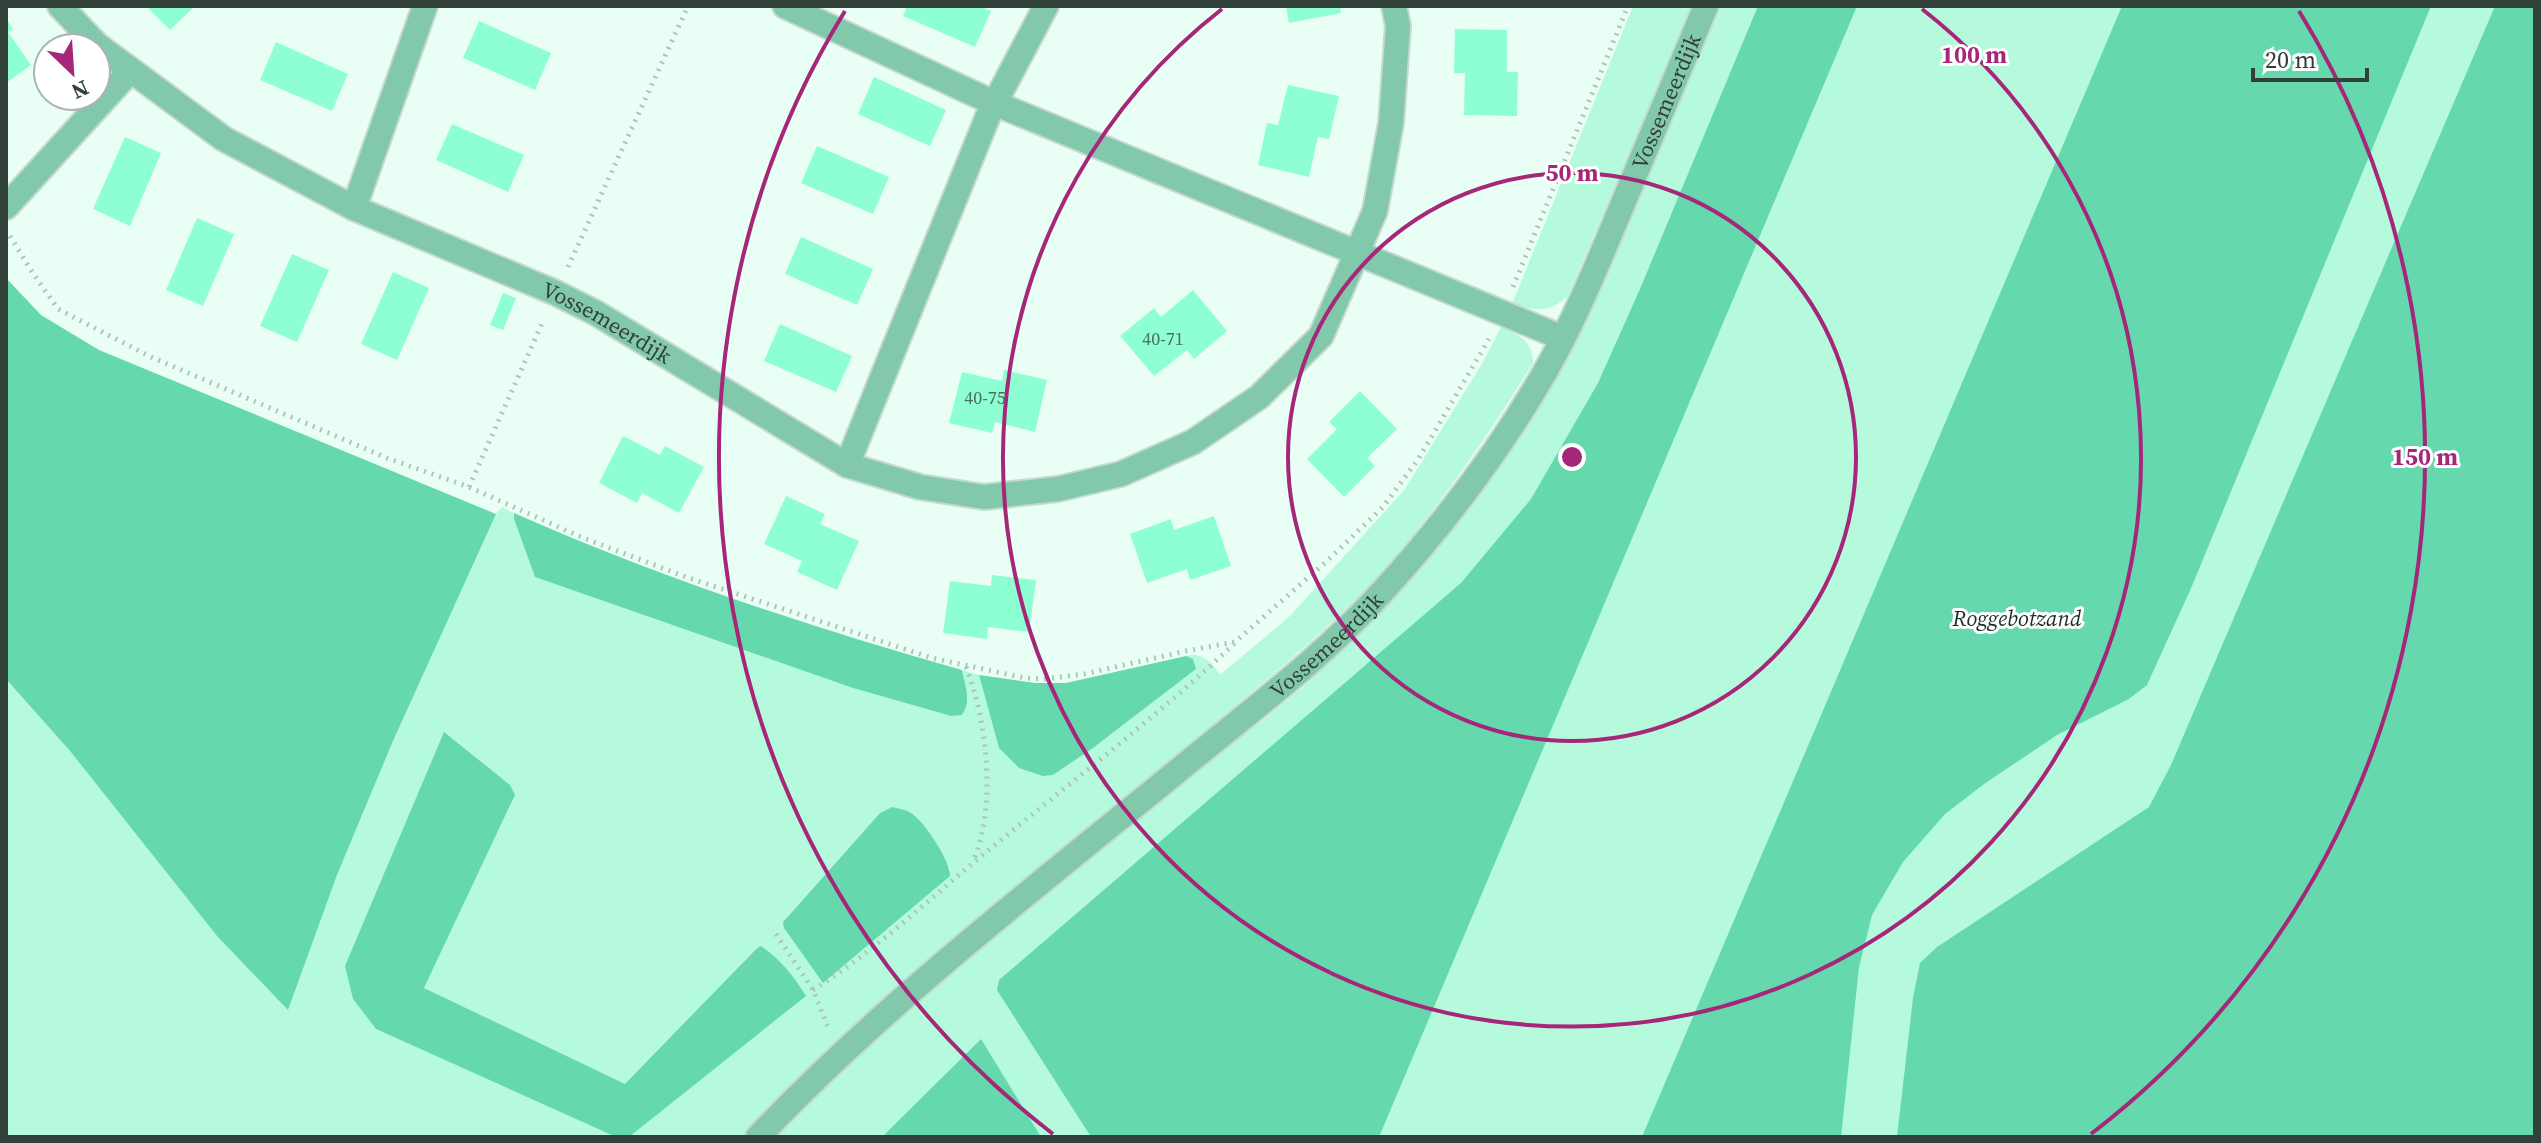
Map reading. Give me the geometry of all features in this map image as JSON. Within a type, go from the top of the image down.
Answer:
[{"type":"street","name":"Vossemeerdijk","points":[[60,6],[97,45],[224,139],[354,208],[556,293],[596,313],[847,465],[920,487],[984,497],[1058,489],[1121,474],[1193,442],[1259,397],[1321,336],[1375,211],[1391,123],[1398,26],[1394,6]]},
{"type":"street","points":[[354,208],[425,6]]},
{"type":"street","points":[[785,6],[994,103],[1563,338]]},
{"type":"street","points":[[847,465],[994,103],[1046,6]]},
{"type":"street","name":"Vossemeerdijk","points":[[758,1137],[841,1055],[964,948],[1306,665],[1372,602],[1421,547],[1525,404],[1563,338],[1706,6]]},
{"type":"street","points":[[6,207],[130,71]]},
{"type":"path","points":[[469,487],[688,6]]},
{"type":"path","points":[[813,990],[837,976],[893,931],[1174,697],[1235,642]]},
{"type":"path","points":[[966,666],[975,688],[986,757],[982,830],[972,864]]},
{"type":"path","points":[[776,934],[813,990],[841,1055]]},
{"type":"green space","points":[[1633,6],[1692,6],[1568,296],[1542,309],[1512,304]]},
{"type":"green space","name":"Roggebotzand","points":[[1717,6],[2535,6],[2535,1137],[629,1137],[805,997],[756,948],[625,1085],[424,988],[515,795],[376,1029],[616,1137],[6,1137],[6,679],[70,751],[217,936],[288,1009],[337,875],[393,741],[496,514],[502,507],[514,513],[535,577],[853,688],[951,716],[962,715],[968,700],[962,670],[979,675],[999,748],[1019,768],[1053,775],[1196,669],[1193,659],[1186,656],[1197,655],[1206,659],[1220,675],[1290,616],[1405,489],[1501,327],[1528,344],[1533,363],[1473,456],[1429,515],[1357,598],[1224,716],[1261,722],[1308,683],[1410,579],[1488,481]],"holes":[[[892,807],[918,818],[951,870],[785,919],[880,813]]]},
{"type":"green space","points":[[1758,6],[1857,6],[1379,1137],[1091,1137],[997,990],[999,980],[1461,583],[1531,499],[1598,383]]},
{"type":"green space","points":[[2122,6],[2431,6],[2192,586],[2147,685],[2129,699],[2057,735],[1945,814],[1903,862],[1872,915],[1859,967],[1841,1137],[1642,1137]]},
{"type":"green space","points":[[2495,6],[2535,6],[2535,1137],[1897,1137],[1920,963],[1937,947],[2149,807],[2171,765]]},
{"type":"green space","points":[[6,278],[41,315],[99,350],[496,514],[393,741],[337,875],[288,1010],[217,936],[70,751],[6,679]]},
{"type":"green space","points":[[514,513],[623,558],[735,599],[962,670],[967,693],[965,710],[962,715],[951,716],[853,688],[535,577]]},
{"type":"green space","points":[[1186,656],[1193,659],[1196,669],[1053,775],[1043,776],[1019,768],[999,748],[979,675],[1035,683],[1066,683]]},
{"type":"green space","points":[[444,732],[510,785],[515,795],[424,988],[625,1084],[761,946],[786,968],[806,996],[629,1137],[616,1137],[376,1029],[353,999],[345,966]]},
{"type":"green space","points":[[892,807],[910,812],[920,821],[942,853],[950,876],[823,983],[784,928],[783,922],[880,813]]},
{"type":"green space","points":[[981,1039],[1041,1137],[882,1137],[976,1044]]},
{"type":"building","points":[[146,6],[195,6],[170,30]]},
{"type":"building","points":[[907,6],[980,6],[991,11],[975,47],[903,16]]},
{"type":"building","points":[[1286,6],[1340,6],[1341,13],[1289,23]]},
{"type":"building","points":[[6,18],[13,29],[8,32],[31,65],[6,83]]},
{"type":"building","points":[[479,21],[551,53],[535,90],[463,58]]},
{"type":"building","points":[[1455,29],[1507,30],[1507,72],[1518,72],[1517,116],[1464,115],[1465,73],[1454,73]]},
{"type":"building","points":[[276,42],[348,74],[332,111],[260,80]]},
{"type":"building","points":[[874,77],[946,110],[930,146],[858,114]]},
{"type":"building","points":[[1288,85],[1339,96],[1329,139],[1318,137],[1309,177],[1258,165],[1267,123],[1278,125]]},
{"type":"building","points":[[452,124],[524,155],[508,192],[436,160]]},
{"type":"building","points":[[125,137],[161,153],[130,226],[93,209]]},
{"type":"building","points":[[817,146],[889,177],[873,214],[801,183]]},
{"type":"building","points":[[197,218],[234,234],[203,306],[166,290]]},
{"type":"building","points":[[801,237],[873,269],[857,305],[785,274]]},
{"type":"building","points":[[292,254],[329,270],[297,342],[260,326]]},
{"type":"building","points":[[393,272],[429,288],[397,360],[361,344]]},
{"type":"building","points":[[1193,290],[1227,331],[1194,359],[1187,350],[1154,376],[1120,336],[1154,308],[1161,317]]},
{"type":"building","points":[[503,293],[516,298],[503,330],[490,325]]},
{"type":"building","points":[[780,324],[852,356],[836,392],[764,361]]},
{"type":"building","points":[[1004,370],[1047,380],[1035,432],[995,422],[992,433],[949,423],[962,372],[1002,381]]},
{"type":"building","points":[[1360,391],[1397,429],[1367,458],[1375,466],[1344,497],[1307,459],[1337,429],[1329,422]]},
{"type":"building","points":[[623,436],[660,455],[665,446],[704,467],[679,513],[642,493],[637,503],[599,483]]},
{"type":"building","points":[[786,496],[825,514],[820,524],[859,541],[837,590],[797,572],[802,561],[764,544]]},
{"type":"building","points":[[1214,516],[1231,566],[1190,580],[1187,569],[1147,583],[1130,534],[1171,519],[1174,530]]},
{"type":"building","points":[[992,575],[1036,580],[1029,632],[988,627],[987,639],[943,633],[950,581],[991,586]]}]
